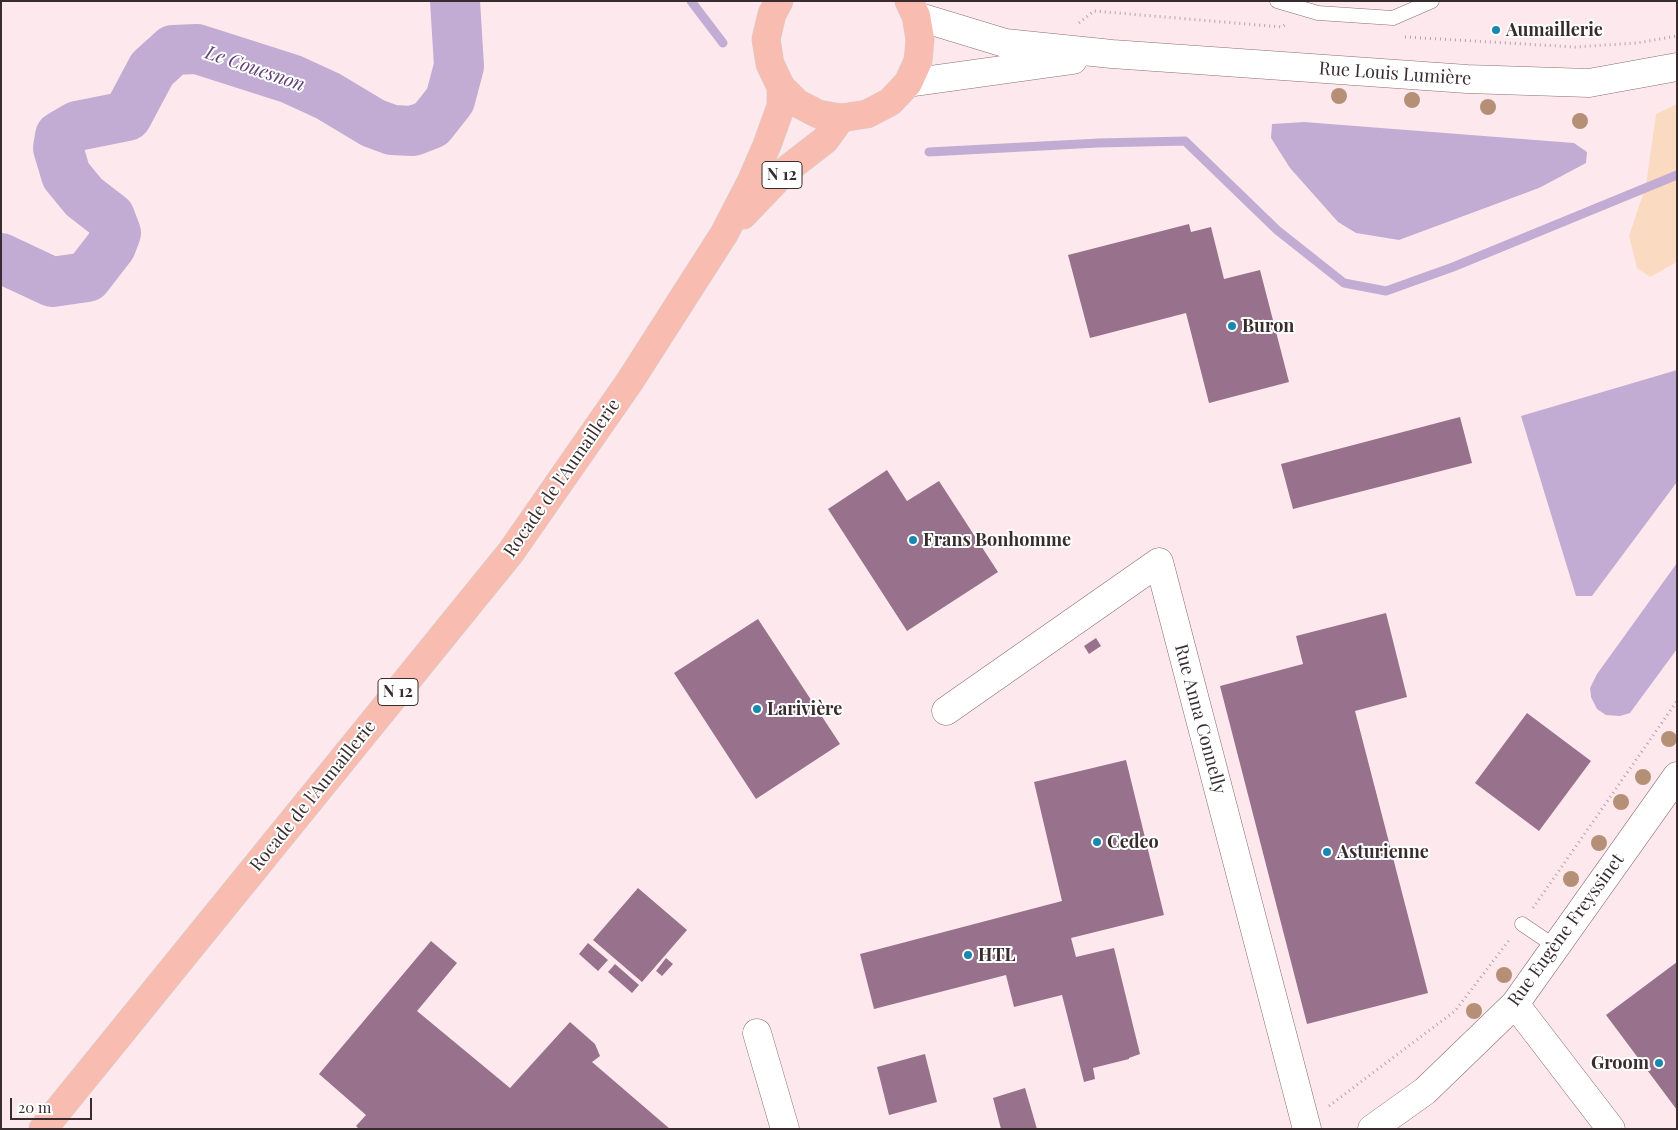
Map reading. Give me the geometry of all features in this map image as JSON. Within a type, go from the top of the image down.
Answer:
[{"type":"main road","points":[[779,1],[772,14],[766,39],[770,64],[781,87],[797,103],[804,107],[818,114],[841,118],[867,114],[890,102],[908,83],[918,61],[920,39],[912,9]]},
{"type":"main road","name":"Rocade de l'Aumaillerie","points":[[43,1129],[511,552],[630,382],[724,234],[751,182],[767,145],[781,106],[781,87]]},
{"type":"main road","name":"Rocade de l'Aumaillerie","points":[[724,234],[785,171],[825,140],[841,118]]},
{"type":"street","name":"Rue Louis Lumière","points":[[912,9],[1006,43],[1112,54],[1467,79],[1589,83],[1677,67]]},
{"type":"street","name":"Rue Louis Lumière","points":[[908,83],[1112,54]]},
{"type":"street","name":"Rue Anna Connelly","points":[[946,711],[1159,562],[1307,1129]]},
{"type":"street","name":"Rue Eugène Freyssinet","points":[[1372,1129],[1425,1091],[1515,1004],[1677,776]]},
{"type":"street","points":[[1515,1004],[1611,1129]]},
{"type":"street","points":[[757,1033],[785,1129]]},
{"type":"lane","points":[[1277,1],[1318,13],[1393,18],[1432,1]]},
{"type":"lane","points":[[1522,924],[1556,947]]},
{"type":"shaded area","points":[[1677,104],[1677,262],[1650,277],[1637,268],[1629,236],[1646,185],[1656,114]]},
{"type":"shaded area","points":[[1304,122],[1574,143],[1587,152],[1586,163],[1539,188],[1399,240],[1356,233],[1338,222],[1290,168],[1271,138],[1272,124]]},
{"type":"shaded area","points":[[1677,370],[1677,482],[1592,596],[1576,596],[1521,416]]},
{"type":"shaded area","points":[[1677,563],[1677,649],[1630,713],[1620,716],[1606,715],[1597,709],[1591,697],[1590,688],[1597,674]]},
{"type":"building","name":"Buron","points":[[1189,224],[1191,232],[1211,227],[1224,279],[1260,270],[1289,382],[1209,403],[1186,313],[1090,338],[1068,255]]},
{"type":"building","points":[[1460,417],[1472,463],[1293,509],[1281,464]]},
{"type":"building","name":"Frans Bonhomme","points":[[887,470],[907,501],[939,481],[998,572],[907,631],[828,509]]},
{"type":"building","name":"Asturienne","points":[[1386,613],[1407,697],[1355,711],[1428,993],[1307,1024],[1220,686],[1303,664],[1296,636]]},
{"type":"building","name":"Larivière","points":[[758,619],[840,744],[756,799],[674,673]]},
{"type":"building","points":[[1096,638],[1101,646],[1089,654],[1084,646]]},
{"type":"building","points":[[1527,713],[1591,761],[1539,831],[1475,783]]},
{"type":"building","points":[[1126,760],[1164,915],[1071,938],[1076,957],[1114,948],[1140,1054],[1129,1059],[1093,1068],[1095,1079],[1084,1082],[1062,995],[1014,1007],[1006,975],[874,1009],[860,954],[1062,901],[1034,782]]},
{"type":"building","points":[[638,888],[687,930],[642,982],[593,940]]},
{"type":"building","points":[[431,941],[457,963],[417,1011],[510,1088],[570,1022],[595,1044],[600,1056],[592,1062],[670,1129],[359,1129],[356,1126],[366,1115],[319,1074]]},
{"type":"building","points":[[588,943],[608,960],[598,971],[579,954]]},
{"type":"building","points":[[666,958],[673,964],[662,976],[656,971]]},
{"type":"building","name":"Groom","points":[[1677,962],[1677,1110],[1606,1015]]},
{"type":"building","points":[[615,964],[639,985],[632,993],[608,972]]},
{"type":"building","points":[[925,1054],[937,1102],[889,1115],[877,1067]]},
{"type":"building","points":[[1025,1088],[1037,1129],[1001,1129],[993,1098]]},
{"type":"waterway","name":"Le Couesnon","points":[[1,258],[52,282],[87,277],[111,246],[116,233],[110,217],[84,197],[66,175],[58,148],[60,136],[77,126],[127,116],[152,69],[173,50],[197,49],[291,79],[328,96],[373,123],[392,130],[413,131],[431,124],[450,100],[459,66],[455,1]]},
{"type":"waterway","points":[[691,1],[723,43]]},
{"type":"waterway","points":[[929,152],[1098,143],[1185,141],[1277,230],[1344,283],[1386,291],[1453,267],[1677,175]]},
{"type":"place","name":"Aumaillerie","points":[[1496,30]]},
{"type":"place","name":"Buron","points":[[1232,326]]},
{"type":"place","name":"Frans Bonhomme","points":[[913,540]]},
{"type":"place","name":"Larivière","points":[[757,709]]},
{"type":"place","name":"Cedeo","points":[[1097,842]]},
{"type":"place","name":"Asturienne","points":[[1327,852]]},
{"type":"place","name":"HTL","points":[[968,955]]},
{"type":"place","name":"Groom","points":[[1659,1063]]}]
